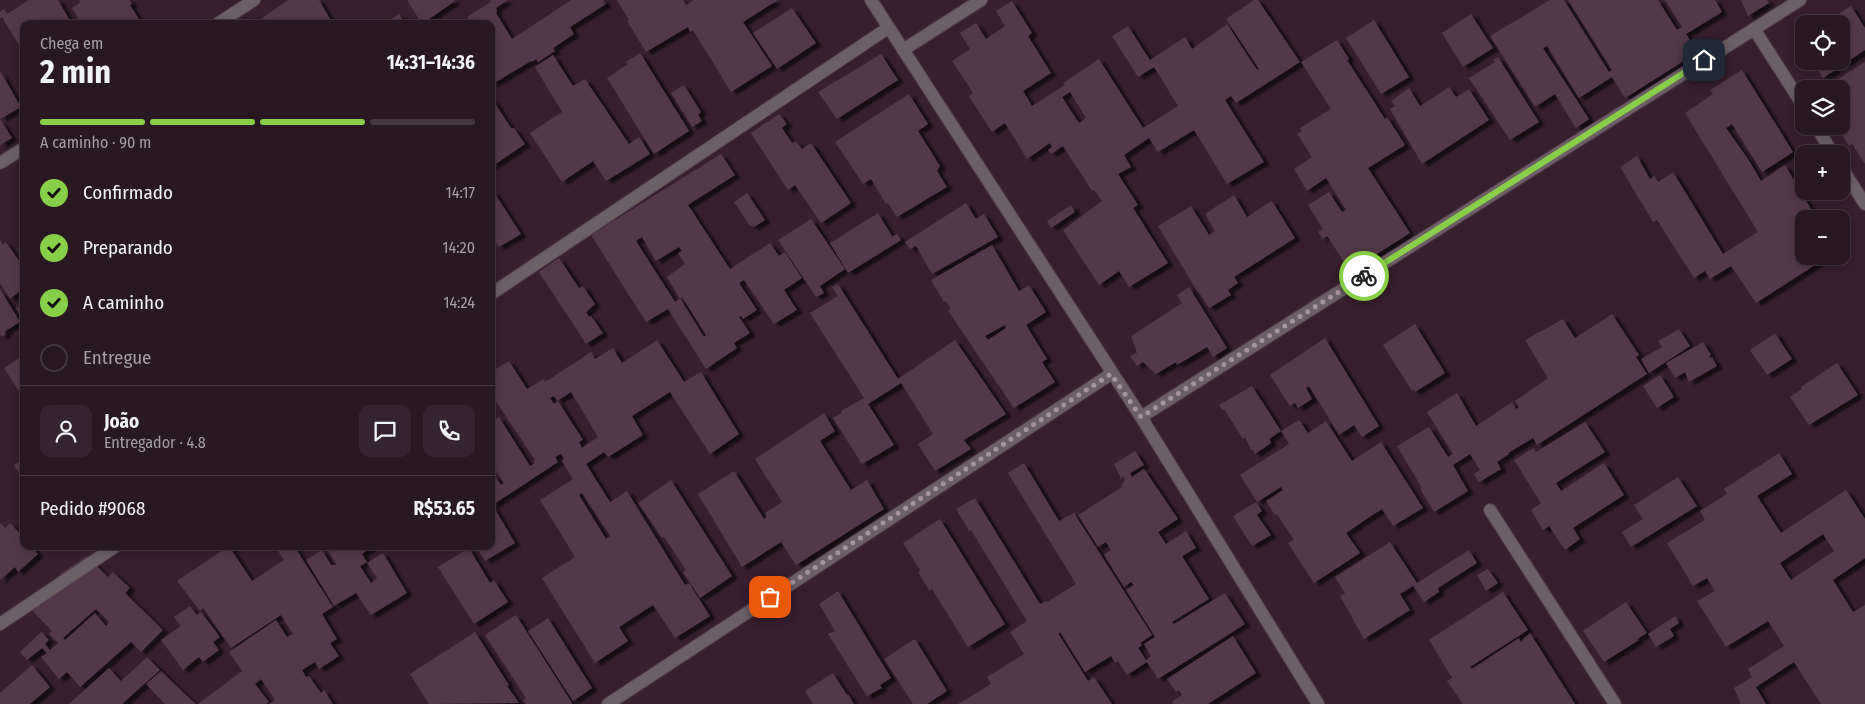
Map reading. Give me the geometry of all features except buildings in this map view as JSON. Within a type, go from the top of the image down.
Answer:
[{"type":"street","points":[[223,20],[254,0]]},
{"type":"street","points":[[871,0],[1111,374],[1141,417],[1318,704]]},
{"type":"street","points":[[903,50],[982,0]]},
{"type":"street","points":[[1141,417],[1800,0]]},
{"type":"street","points":[[495,291],[888,28]]},
{"type":"street","points":[[1754,29],[1795,94]]},
{"type":"street","points":[[0,163],[20,150]]},
{"type":"street","points":[[1850,181],[1865,204]]},
{"type":"street","points":[[608,704],[1111,374]]},
{"type":"street","points":[[1490,510],[1615,704]]},
{"type":"street","points":[[0,624],[110,550]]},
{"type":"way so far","points":[[770,597],[1111,374],[1141,417],[1364,276]]},
{"type":"route","points":[[1364,276],[1704,60]]}]
